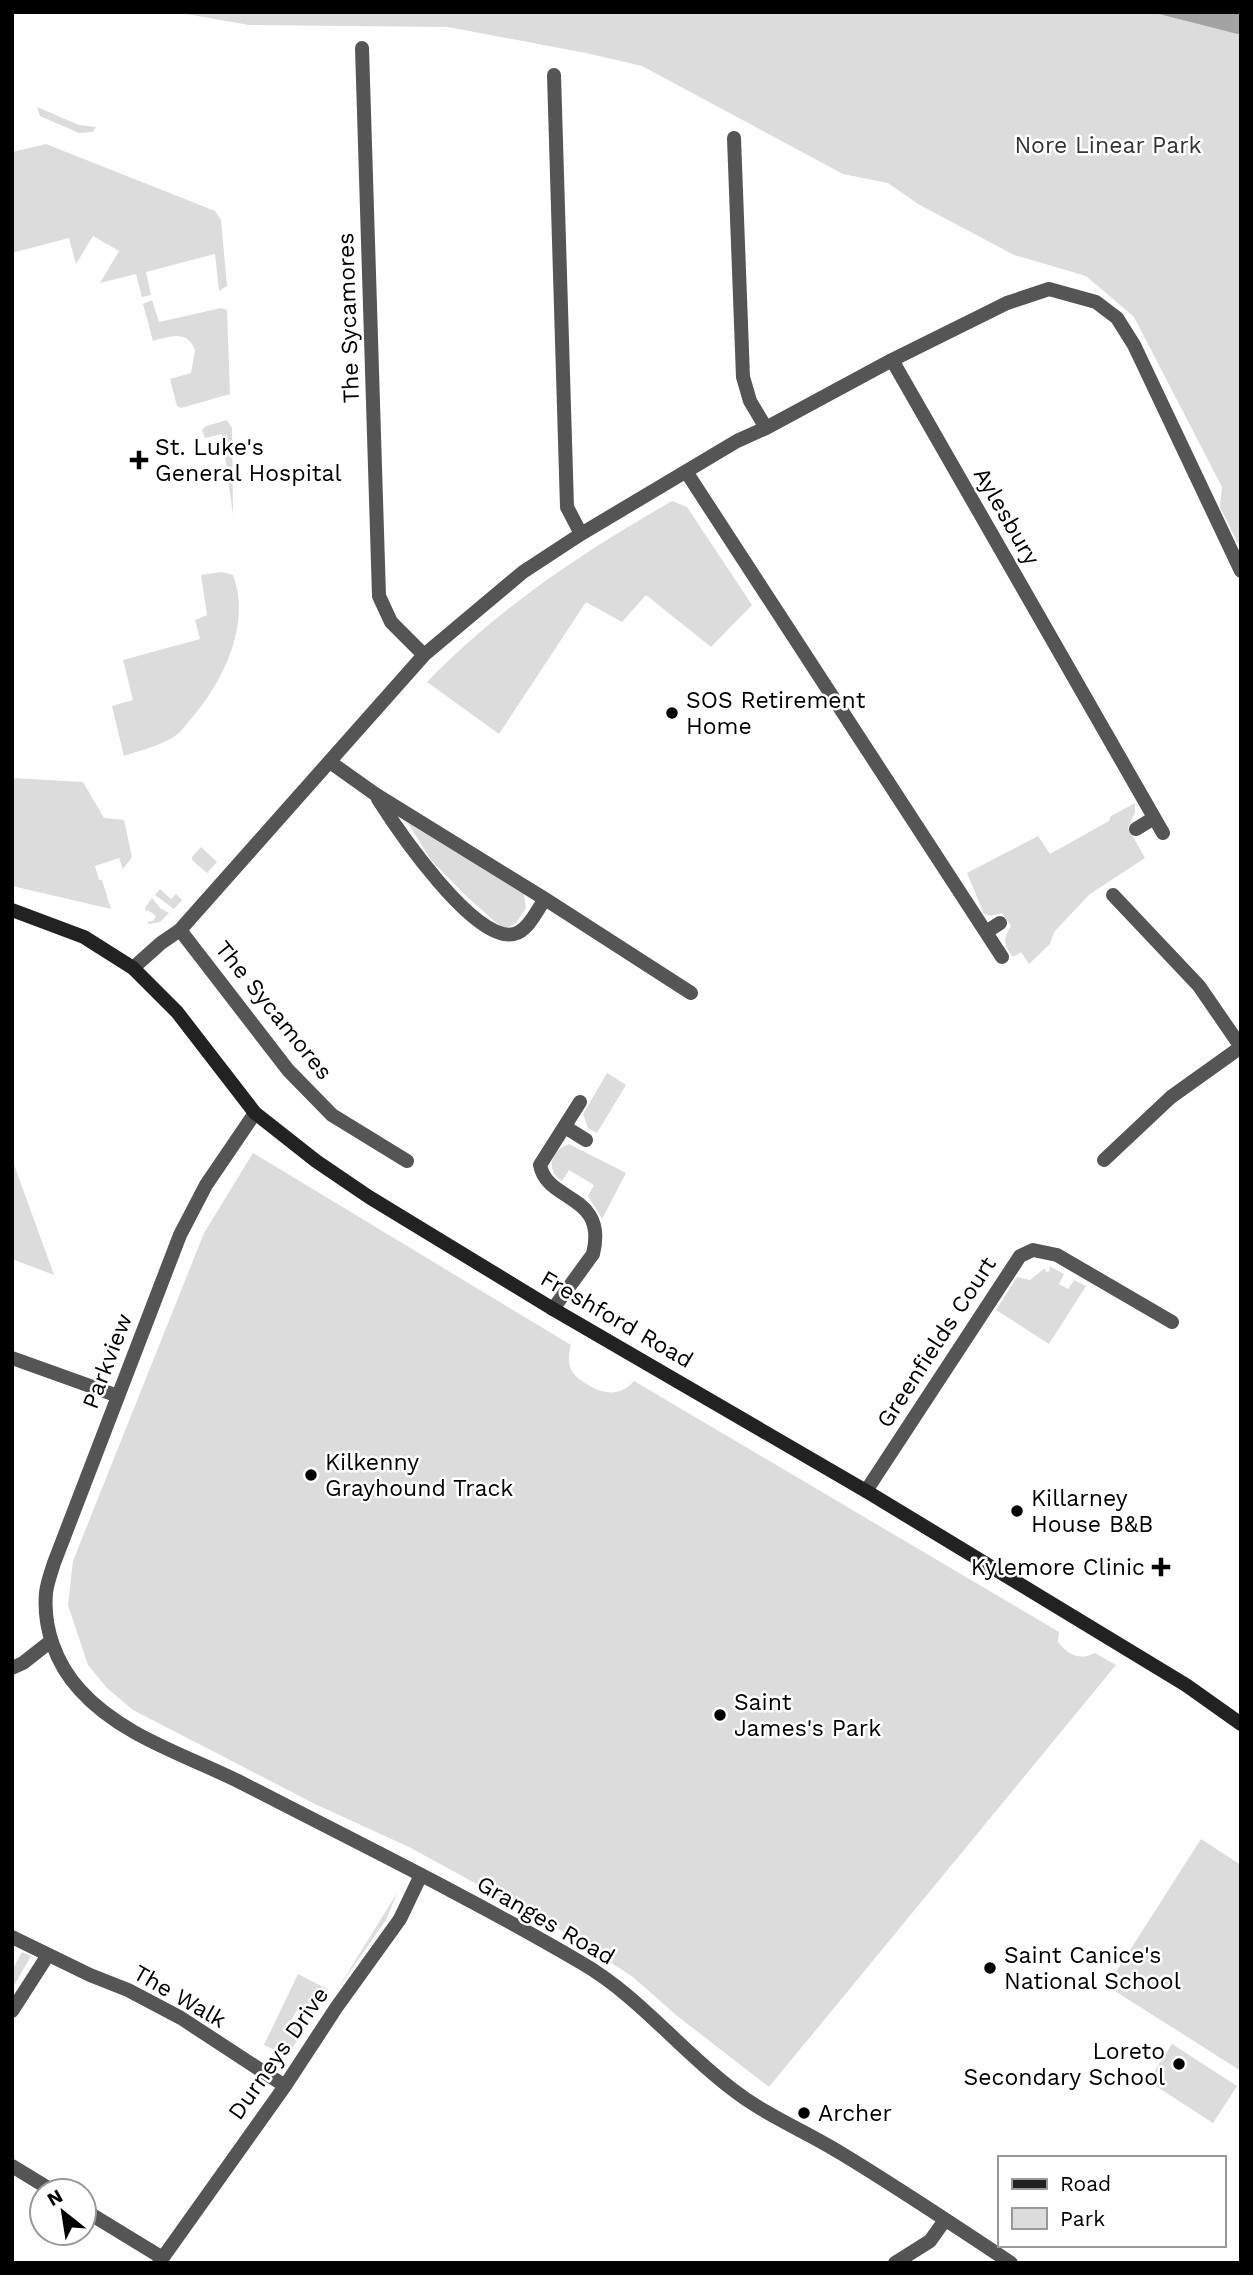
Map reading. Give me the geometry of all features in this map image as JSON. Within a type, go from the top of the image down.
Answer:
[{"type":"main road","name":"Freshford Road","points":[[12,910],[85,937],[133,968],[177,1012],[255,1113],[316,1161],[553,1309],[866,1491],[1171,1676],[1241,1724]]},
{"type":"street","name":"The Sycamores","points":[[362,48],[379,596],[391,622],[424,655]]},
{"type":"street","points":[[554,75],[567,507],[581,534]]},
{"type":"street","points":[[734,138],[743,377],[750,401],[766,428]]},
{"type":"street","points":[[133,968],[180,930],[424,655],[523,572],[581,534],[737,441],[1007,303],[1049,289],[1097,302],[1117,317],[1135,345],[1241,571]]},
{"type":"street","name":"Aylesbury","points":[[892,360],[1163,833]]},
{"type":"street","points":[[687,473],[1002,957]]},
{"type":"street","points":[[330,762],[375,794],[691,993]]},
{"type":"street","points":[[375,794],[433,876],[466,910],[499,933],[511,935],[522,932],[545,899]]},
{"type":"street","points":[[1136,829],[1154,818]]},
{"type":"street","points":[[1104,1160],[1171,1097],[1241,1047],[1199,986],[1113,895]]},
{"type":"street","points":[[986,932],[1000,923]]},
{"type":"street","name":"The Sycamores","points":[[180,930],[297,1079],[332,1115],[407,1161]]},
{"type":"street","points":[[553,1309],[593,1254],[596,1244],[592,1218],[581,1204],[550,1183],[542,1174],[540,1166],[580,1102]]},
{"type":"street","name":"Parkview","points":[[51,1641],[46,1615],[46,1590],[118,1396],[180,1236],[206,1185],[255,1113]]},
{"type":"street","points":[[565,1127],[586,1140]]},
{"type":"street","name":"Greenfields Court","points":[[866,1491],[1020,1255],[1033,1250],[1057,1255],[1172,1322]]},
{"type":"street","points":[[12,1357],[118,1396]]},
{"type":"street","points":[[12,1668],[23,1663],[51,1641]]},
{"type":"street","name":"Granges Road","points":[[51,1641],[60,1662],[79,1690],[107,1714],[137,1734],[206,1765],[421,1875],[583,1964],[636,2004],[732,2089],[766,2112],[837,2151],[1011,2263]]},
{"type":"street","name":"Durneys Drive","points":[[162,2257],[285,2086],[336,2008],[400,1919],[421,1875]]},
{"type":"street","name":"The Walk","points":[[12,1937],[128,1990],[181,2018],[285,2086]]},
{"type":"street","points":[[12,2011],[48,1955]]},
{"type":"street","points":[[12,2166],[30,2177]]},
{"type":"street","points":[[98,2218],[162,2257]]},
{"type":"street","points":[[895,2263],[930,2241],[945,2220]]},
{"type":"green space","name":"Nore Linear Park","points":[[175,12],[1151,12],[1241,35],[1241,550],[1220,507],[1222,487],[1134,317],[1086,276],[1014,255],[918,204],[888,183],[843,174],[642,66],[448,27],[249,25]]},
{"type":"green space","points":[[37,107],[79,125],[96,127],[93,132],[79,133],[40,116]]},
{"type":"green space","points":[[46,144],[215,211],[221,220],[227,286],[219,291],[215,254],[146,272],[151,295],[142,297],[136,274],[100,283],[119,251],[93,236],[76,264],[69,238],[12,253],[12,152]]},
{"type":"green space","points":[[152,300],[159,322],[221,308],[227,310],[230,394],[181,408],[177,406],[170,379],[191,373],[195,350],[192,343],[183,337],[153,341],[143,304]]},
{"type":"green space","points":[[227,420],[232,428],[233,515],[222,434],[205,438],[202,430],[206,426]]},
{"type":"green space","points":[[672,501],[687,507],[752,605],[711,647],[646,595],[622,622],[586,602],[499,734],[427,682],[483,630],[543,583],[606,540]]},
{"type":"green space","points":[[222,572],[233,575],[239,613],[231,652],[223,671],[183,729],[157,745],[124,756],[112,706],[133,700],[123,660],[200,639],[195,620],[207,615],[201,575]]},
{"type":"green space","points":[[12,778],[83,782],[104,818],[124,820],[132,857],[123,869],[119,858],[95,866],[111,909],[12,886]]},
{"type":"green space","points":[[1135,803],[1135,812],[1128,828],[1145,858],[1090,894],[1054,932],[1050,944],[1029,964],[1021,952],[1013,957],[1005,942],[1011,926],[1002,913],[991,916],[984,914],[967,873],[1038,836],[1050,854]]},
{"type":"green space","points":[[408,823],[524,894],[526,908],[516,923],[501,927],[466,896],[431,860]]},
{"type":"green space","points":[[201,847],[217,862],[207,873],[192,860]]},
{"type":"green space","points":[[160,889],[171,899],[176,894],[182,900],[174,909],[155,895]]},
{"type":"green space","points":[[152,898],[161,909],[169,913],[160,922],[149,924],[147,922],[153,921],[156,916],[145,908]]},
{"type":"green space","points":[[607,1073],[626,1085],[597,1133],[588,1128],[583,1114]]},
{"type":"green space","points":[[569,1144],[626,1173],[602,1219],[588,1196],[594,1185],[569,1170],[562,1181],[553,1171],[552,1160],[558,1150]]},
{"type":"green space","name":"Saint James's Park","points":[[253,1153],[571,1345],[570,1367],[574,1375],[585,1383],[604,1392],[616,1392],[634,1381],[1059,1632],[1058,1642],[1070,1653],[1084,1656],[1095,1653],[1116,1665],[769,2087],[676,2015],[633,1977],[566,1933],[409,1847],[315,1804],[133,1710],[107,1688],[88,1665],[68,1605],[73,1561],[204,1233]]},
{"type":"green space","points":[[12,1159],[54,1275],[12,1259]]},
{"type":"green space","points":[[1049,1266],[1064,1274],[1059,1284],[1068,1289],[1074,1280],[1086,1286],[1049,1344],[996,1310],[1017,1277],[1030,1280],[1045,1268],[1046,1272],[1050,1271]]},
{"type":"green space","points":[[1201,1839],[1241,1865],[1241,2071],[1107,1986]]},
{"type":"green space","points":[[397,1893],[386,1920],[337,1990]]},
{"type":"green space","points":[[22,1952],[31,1956],[12,1989],[12,1970]]},
{"type":"green space","points":[[298,1974],[327,1989],[310,2017],[297,2010],[289,2025],[294,2028],[301,2017],[308,2022],[289,2054],[281,2053],[264,2045]]},
{"type":"green space","points":[[1172,2044],[1237,2086],[1213,2123],[1148,2081]]},
{"type":"shaded area","points":[[1151,12],[1241,12],[1241,35]]},
{"type":"place","name":"St. Luke's General Hospital","points":[[139,460]]},
{"type":"place","name":"SOS Retirement Home","points":[[672,713]]},
{"type":"place","name":"Kilkenny Grayhound Track","points":[[311,1475]]},
{"type":"place","name":"Killarney House B&B","points":[[1017,1511]]},
{"type":"place","name":"Kylemore Clinic","points":[[1161,1567]]},
{"type":"place","name":"Saint James's Park","points":[[720,1715]]},
{"type":"place","name":"Saint Canice's National School","points":[[990,1968]]},
{"type":"place","name":"Loreto Secondary School","points":[[1179,2064]]},
{"type":"place","name":"Archer","points":[[804,2113]]}]
